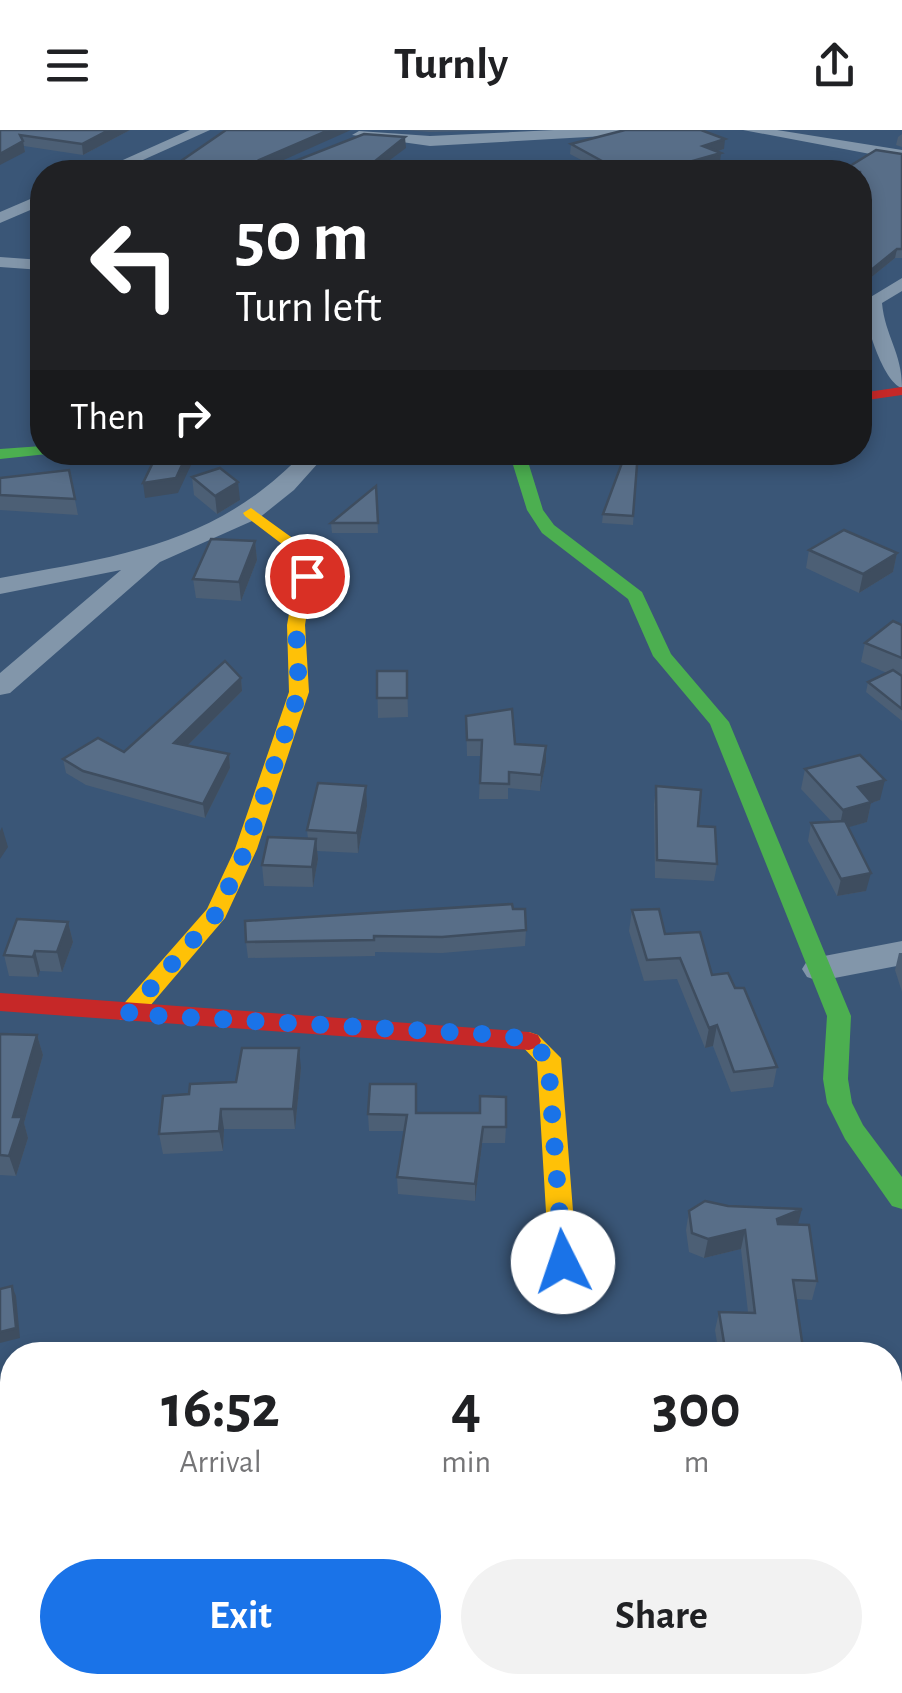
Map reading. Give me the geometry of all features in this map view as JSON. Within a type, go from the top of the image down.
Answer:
[{"type":"street","points":[[132,160],[202,130]]},
{"type":"street","points":[[376,130],[352,138],[430,140],[640,130]]},
{"type":"street","points":[[750,130],[902,155]]},
{"type":"street","points":[[0,218],[30,204]]},
{"type":"street","points":[[0,262],[30,264]]},
{"type":"street","points":[[902,284],[873,301],[874,320],[902,382]]},
{"type":"street","points":[[872,395],[902,391]]},
{"type":"street","points":[[0,454],[30,452]]},
{"type":"street","points":[[0,586],[151,558],[251,513],[304,465]]},
{"type":"street","points":[[521,465],[535,510],[548,530],[636,596],[662,656],[720,722],[844,1033],[836,1088],[843,1107],[902,1198]]},
{"type":"street","points":[[128,1014],[204,931],[229,890],[299,692],[296,626],[308,554],[251,513]]},
{"type":"street","points":[[0,687],[151,558]]},
{"type":"street","points":[[819,969],[902,953]]},
{"type":"street","points":[[0,1002],[128,1014],[502,1035],[541,1048],[548,1058],[563,1262]]},
{"type":"building","points":[[0,130],[109,130],[82,144],[20,135],[23,141],[0,154]]},
{"type":"building","points":[[226,130],[329,130],[259,160],[182,160]]},
{"type":"building","points":[[625,130],[701,130],[725,139],[703,146],[721,153],[696,160],[600,160],[571,144]]},
{"type":"building","points":[[364,134],[405,137],[376,160],[298,160]]},
{"type":"building","points":[[876,150],[902,154],[902,249],[872,269],[872,160],[860,160]]},
{"type":"building","points":[[152,465],[182,465],[176,478],[143,483]]},
{"type":"building","points":[[621,465],[637,465],[633,516],[603,514]]},
{"type":"building","points":[[220,468],[238,482],[215,496],[192,477]]},
{"type":"building","points":[[69,470],[75,499],[0,495],[0,478]]},
{"type":"building","points":[[376,486],[378,523],[331,523]]},
{"type":"building","points":[[844,530],[897,553],[863,574],[809,550]]},
{"type":"building","points":[[211,539],[255,541],[239,582],[193,579]]},
{"type":"building","points":[[893,621],[902,625],[902,658],[865,643]]},
{"type":"building","points":[[225,661],[241,678],[174,743],[229,754],[203,804],[83,771],[63,759],[98,738],[124,752]]},
{"type":"building","points":[[893,670],[902,676],[902,709],[868,682]]},
{"type":"building","points":[[377,671],[407,671],[407,698],[377,698]]},
{"type":"building","points":[[512,709],[515,744],[546,746],[541,775],[509,772],[509,784],[480,783],[482,740],[467,740],[466,716]]},
{"type":"building","points":[[860,755],[885,780],[858,787],[871,802],[843,810],[805,769]]},
{"type":"building","points":[[318,783],[366,786],[357,833],[307,830]]},
{"type":"building","points":[[656,786],[701,790],[698,826],[715,827],[717,864],[657,860]]},
{"type":"building","points":[[845,821],[871,873],[841,879],[811,823]]},
{"type":"building","points":[[268,837],[316,839],[312,867],[262,865]]},
{"type":"building","points":[[512,904],[513,909],[525,909],[526,930],[442,937],[374,936],[374,940],[246,942],[245,921]]},
{"type":"building","points":[[659,909],[665,934],[700,932],[712,975],[728,973],[735,988],[744,988],[777,1067],[734,1072],[717,1025],[709,1028],[680,958],[647,960],[632,910]]},
{"type":"building","points":[[17,919],[68,922],[57,952],[35,951],[33,957],[4,955]]},
{"type":"building","points":[[0,1034],[37,1035],[13,1117],[22,1117],[9,1156],[0,1155]]},
{"type":"building","points":[[242,1048],[299,1048],[293,1109],[221,1109],[219,1131],[159,1134],[163,1096],[189,1094],[190,1084],[236,1082]]},
{"type":"building","points":[[370,1084],[416,1084],[416,1113],[480,1113],[480,1096],[506,1097],[506,1127],[483,1127],[475,1184],[397,1177],[407,1115],[368,1114]]},
{"type":"building","points":[[705,1201],[728,1206],[802,1209],[777,1219],[778,1224],[809,1225],[817,1281],[793,1280],[802,1342],[724,1342],[719,1312],[755,1313],[745,1230],[708,1239],[692,1233],[689,1211]]},
{"type":"building","points":[[12,1286],[16,1328],[0,1332],[0,1289]]},
{"type":"traffic: fast","points":[[0,454],[30,452]]},
{"type":"traffic: fast","points":[[521,465],[535,510],[548,529],[636,596],[662,656],[719,722],[839,1016],[835,1079],[840,1103],[854,1132],[902,1198]]},
{"type":"traffic: slow","points":[[129,1014],[217,913],[246,849],[299,692],[296,625],[308,555],[251,513]]},
{"type":"traffic: slow","points":[[529,1041],[549,1058],[563,1262]]},
{"type":"traffic: jam","points":[[872,395],[902,391]]},
{"type":"traffic: jam","points":[[0,1002],[529,1041]]},
{"type":"route","points":[[307,576],[296,626],[299,692],[246,849],[217,913],[168,974],[128,1014],[502,1035],[527,1040],[541,1048],[548,1058],[563,1262]]}]
